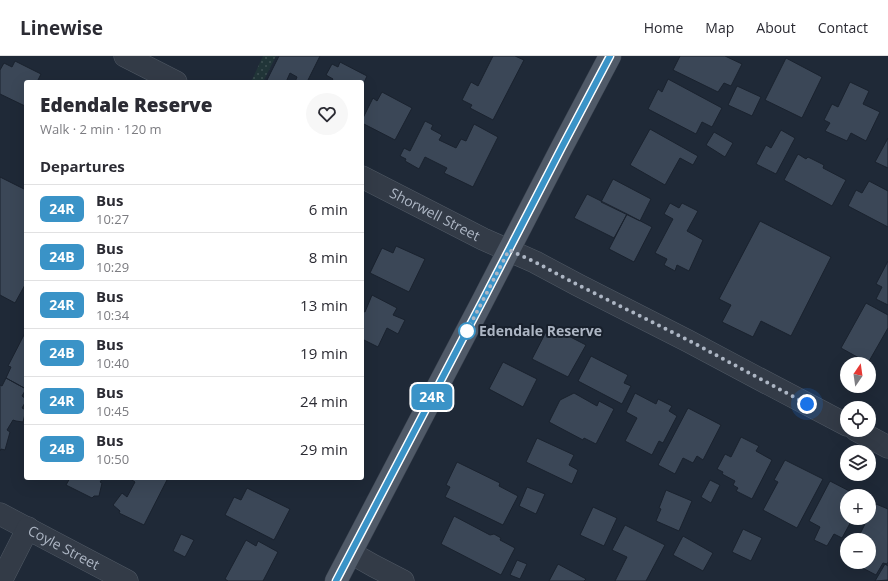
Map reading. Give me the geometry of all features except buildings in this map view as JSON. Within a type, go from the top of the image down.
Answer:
[{"type":"main road","points":[[336,581],[610,56]]},
{"type":"street","points":[[125,56],[172,80]]},
{"type":"street","name":"Shorwell Street","points":[[364,178],[483,239],[535,262],[688,340],[840,421]]},
{"type":"street","points":[[870,437],[888,446]]},
{"type":"street","name":"Coyle Street","points":[[0,514],[127,581]]},
{"type":"street","points":[[1,581],[28,528]]},
{"type":"street","points":[[351,553],[403,581]]},
{"type":"green space","points":[[263,56],[276,56],[264,80],[252,80]]},
{"type":"bus line","name":"24R","points":[[336,581],[610,56]]},
{"type":"place","name":"Edendale Reserve","points":[[467,331]]},
{"type":"route","points":[[467,331],[509,250],[688,340],[807,404]]}]
